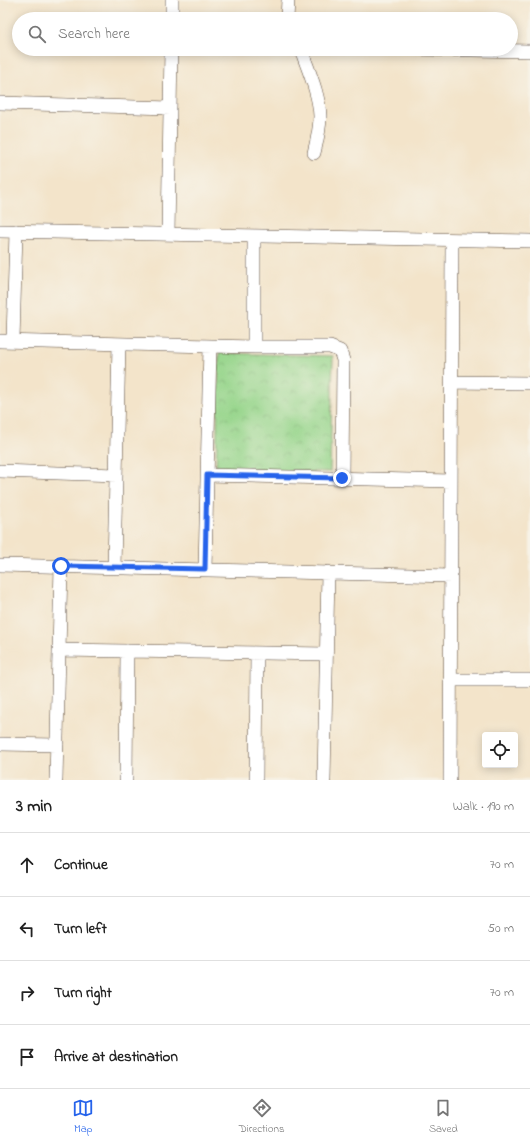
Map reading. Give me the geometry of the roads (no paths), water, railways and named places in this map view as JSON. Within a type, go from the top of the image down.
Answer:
[{"type":"street","points":[[172,0],[172,12]]},
{"type":"street","points":[[287,12],[288,0]]},
{"type":"street","points":[[518,51],[530,51]]},
{"type":"street","points":[[168,234],[171,56]]},
{"type":"street","points":[[303,56],[317,99],[320,115],[319,133],[314,153]]},
{"type":"street","points":[[0,104],[170,108]]},
{"type":"street","points":[[0,231],[530,241]]},
{"type":"street","points":[[16,231],[6,341],[254,347],[330,347],[340,350],[343,360],[342,478]]},
{"type":"street","points":[[254,236],[254,347]]},
{"type":"street","points":[[450,780],[452,240]]},
{"type":"street","points":[[114,567],[119,344]]},
{"type":"street","points":[[205,569],[210,346]]},
{"type":"street","points":[[452,382],[530,383]]},
{"type":"street","points":[[0,471],[116,475]]},
{"type":"street","points":[[207,475],[451,481]]},
{"type":"street","points":[[0,564],[451,576]]},
{"type":"street","points":[[56,780],[61,566]]},
{"type":"street","points":[[324,780],[328,572]]},
{"type":"street","points":[[59,650],[326,654]]},
{"type":"street","points":[[126,780],[127,651]]},
{"type":"street","points":[[254,779],[257,653]]},
{"type":"street","points":[[450,680],[530,680]]},
{"type":"street","points":[[0,744],[57,745]]}]
